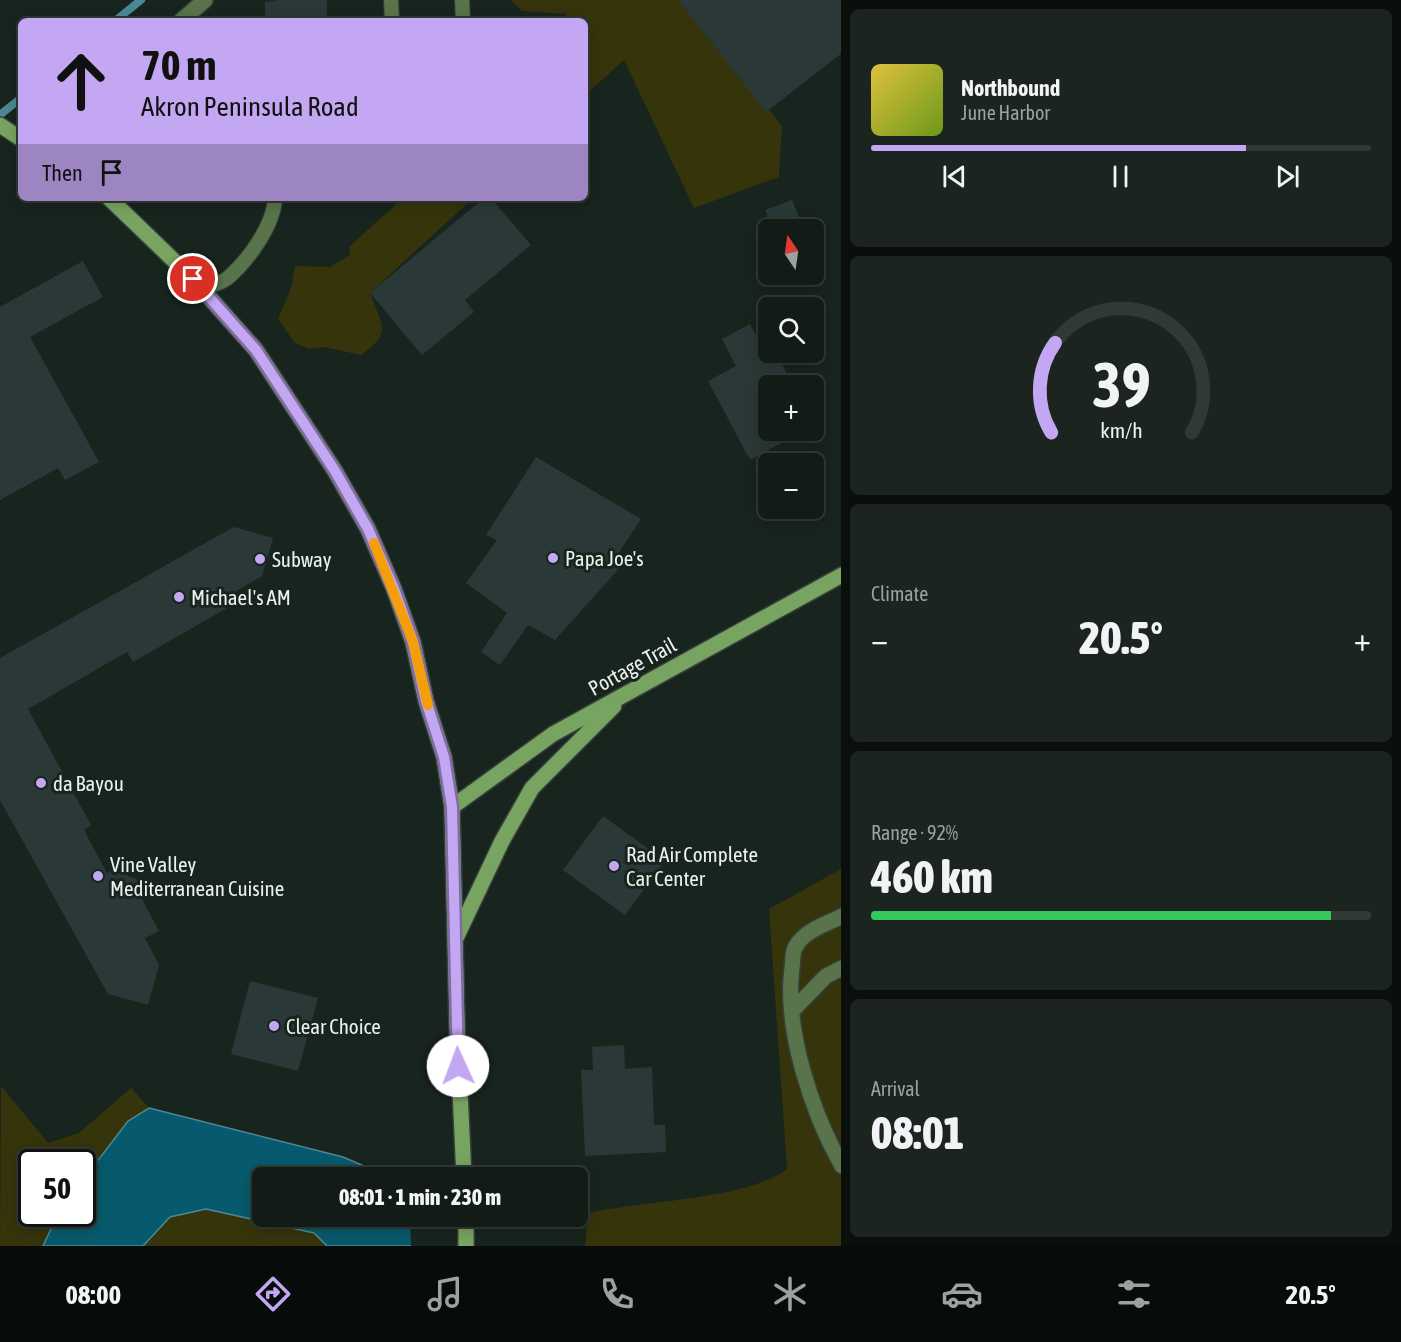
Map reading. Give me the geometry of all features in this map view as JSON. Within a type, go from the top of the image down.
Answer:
[{"type":"main road","points":[[0,125],[18,137]]},
{"type":"main road","points":[[113,201],[203,289],[256,350],[324,453],[368,529],[394,589],[413,642],[426,701],[444,757],[452,807],[454,941],[464,1167]]},
{"type":"main road","name":"Portage Trail","points":[[452,807],[553,734],[841,576]]},
{"type":"main road","points":[[454,941],[502,841],[532,788],[628,692]]},
{"type":"main road","points":[[466,1227],[466,1246]]},
{"type":"street","points":[[184,18],[205,0]]},
{"type":"street","points":[[839,922],[812,930],[795,946],[790,981],[798,1052],[810,1095],[827,1139],[841,1164]]},
{"type":"street","points":[[794,1009],[826,976],[841,968]]},
{"type":"lane","points":[[391,0],[392,18]]},
{"type":"lane","points":[[462,0],[463,18]]},
{"type":"lane","points":[[203,289],[228,279],[260,240],[274,214],[275,201]]},
{"type":"shaded area","points":[[511,0],[689,0],[782,127],[779,177],[694,208],[624,60],[588,92],[588,18],[567,18],[566,14],[522,11]]},
{"type":"shaded area","points":[[400,201],[470,201],[370,293],[382,328],[378,340],[371,347],[361,355],[323,347],[308,349],[294,342],[278,319],[291,288],[295,266],[330,267],[350,255],[349,247]]},
{"type":"shaded area","points":[[841,869],[841,1246],[585,1246],[588,1213],[720,1193],[769,1179],[787,1169],[769,909]]},
{"type":"shaded area","points":[[1,1086],[48,1143],[79,1133],[131,1088],[149,1108],[128,1121],[96,1163],[96,1149],[18,1149],[18,1227],[52,1227],[43,1246],[0,1246]]},
{"type":"shaded area","points":[[206,1209],[252,1219],[252,1227],[287,1227],[314,1233],[327,1246],[143,1246],[170,1217]]},
{"type":"water","points":[[149,1108],[343,1157],[366,1167],[252,1167],[252,1219],[206,1209],[170,1217],[143,1246],[43,1246],[52,1227],[96,1227],[96,1163],[128,1121]]},
{"type":"water","points":[[287,1227],[448,1227],[468,1246],[327,1246],[314,1233]]},
{"type":"pier","points":[[410,1227],[452,1227],[471,1246],[411,1246]]},
{"type":"building","points":[[327,0],[327,18],[265,18],[265,2]]},
{"type":"building","points":[[678,0],[841,0],[841,54],[766,112]]},
{"type":"building","points":[[792,200],[800,219],[769,219],[765,210]]},
{"type":"building","points":[[480,201],[494,201],[531,245],[465,300],[474,312],[422,355],[370,293]]},
{"type":"building","points":[[83,261],[103,297],[30,337],[99,462],[65,480],[58,468],[0,500],[0,307]]},
{"type":"building","points":[[750,324],[758,339],[758,363],[782,363],[788,375],[758,375],[758,441],[785,441],[763,453],[758,453],[758,456],[750,460],[708,381],[736,366],[722,339]]},
{"type":"building","name":"Papa Joe's","points":[[536,457],[641,519],[618,554],[626,561],[555,640],[528,625],[500,665],[481,652],[507,613],[466,583],[497,540],[486,535]]},
{"type":"building","points":[[234,527],[273,538],[262,576],[222,599],[227,608],[133,662],[127,652],[28,709],[91,825],[84,830],[107,873],[122,865],[129,877],[145,881],[141,897],[159,931],[145,938],[159,965],[148,1005],[108,994],[0,800],[0,658]]},
{"type":"building","name":"Rad Air Complete Car Center","points":[[603,816],[665,861],[625,915],[563,870]]},
{"type":"building","name":"Clear Choice","points":[[250,981],[318,998],[298,1071],[231,1054]]},
{"type":"building","points":[[624,1045],[625,1069],[652,1067],[654,1125],[665,1125],[666,1152],[585,1156],[581,1070],[593,1070],[592,1047]]},
{"type":"waterway","points":[[119,18],[141,0]]},
{"type":"waterway","points":[[0,115],[18,100]]},
{"type":"slow traffic","points":[[374,543],[413,642],[428,705]]},
{"type":"place","name":"Papa Joe's","points":[[553,558]]},
{"type":"place","name":"Subway","points":[[260,559]]},
{"type":"place","name":"Michael's AM","points":[[179,597]]},
{"type":"place","name":"da Bayou","points":[[41,783]]},
{"type":"place","name":"Rad Air Complete Car Center","points":[[614,866]]},
{"type":"place","name":"Vine Valley Mediterranean Cuisine","points":[[98,876]]},
{"type":"place","name":"Clear Choice","points":[[274,1026]]},
{"type":"route","points":[[193,279],[256,350],[335,471],[368,529],[394,589],[413,642],[426,701],[444,757],[452,807],[458,1066]]}]
